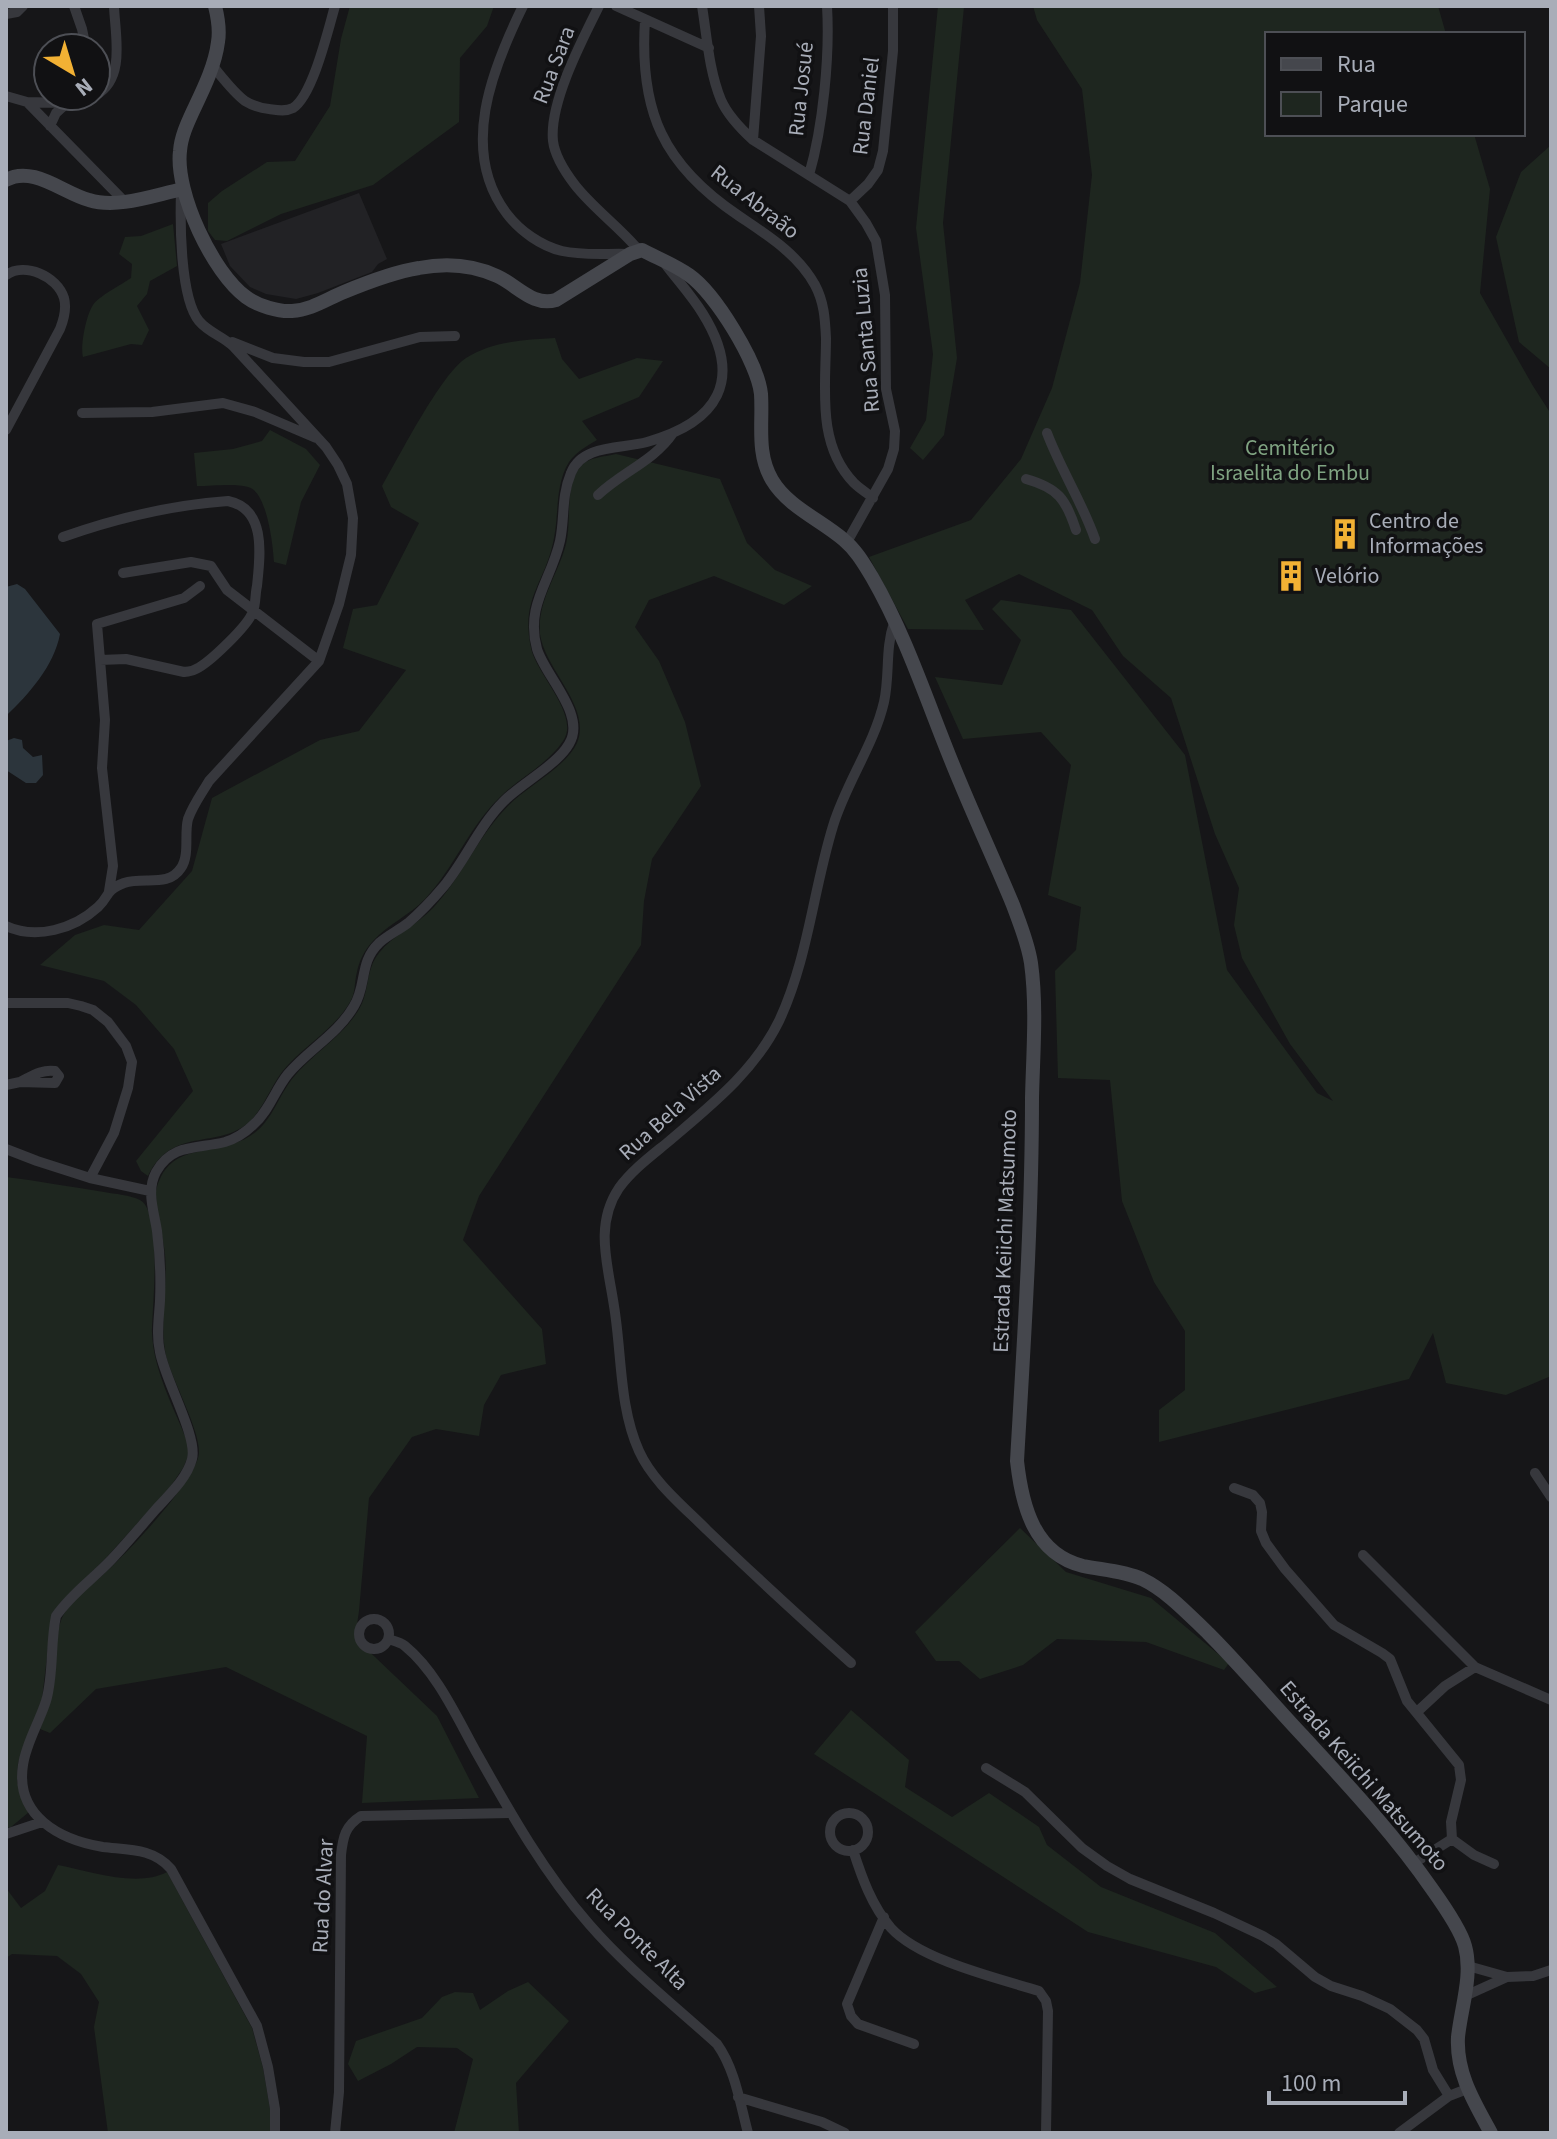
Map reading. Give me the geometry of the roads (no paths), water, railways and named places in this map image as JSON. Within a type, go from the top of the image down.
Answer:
[{"type":"main road","points":[[215,6],[219,42],[185,131],[179,165],[182,189],[200,232],[221,271],[248,299],[290,312],[309,308],[397,273],[421,267],[454,266],[476,269],[498,277],[536,300],[549,303],[636,252]]},
{"type":"main road","points":[[6,180],[15,175],[37,178],[90,201],[107,203],[182,189]]},
{"type":"main road","name":"Estrada Keiichi Matsumoto","points":[[636,252],[662,259],[691,276],[710,295],[740,342],[761,391],[760,436],[764,463],[771,478],[790,502],[847,542],[873,579],[1023,932],[1030,960],[1033,999],[1032,1132],[1017,1461],[1020,1490],[1029,1517],[1043,1542],[1062,1557],[1085,1566],[1144,1580],[1187,1613],[1346,1781],[1414,1863],[1465,1943],[1468,1966],[1458,2056],[1467,2089],[1491,2133]]},
{"type":"street","points":[[6,14],[17,12],[23,6]]},
{"type":"street","points":[[74,6],[83,32]]},
{"type":"street","points":[[112,80],[115,73],[114,6]]},
{"type":"street","points":[[212,65],[251,105],[281,111],[291,109],[306,94],[335,6]]},
{"type":"street","points":[[523,6],[501,52],[489,90],[483,147],[490,187],[512,220],[526,234],[544,244],[562,251],[636,252]]},
{"type":"street","name":"Rua Sara","points":[[599,6],[556,108],[553,143],[558,159],[577,188],[636,247],[636,252]]},
{"type":"street","points":[[616,6],[709,48]]},
{"type":"street","name":"Rua Santa Luzia","points":[[702,6],[721,101],[740,128],[753,140],[850,201],[876,241],[885,295],[886,389],[895,431],[894,449],[888,469],[847,542]]},
{"type":"street","points":[[753,140],[761,36],[759,6]]},
{"type":"street","name":"Rua Josué","points":[[809,175],[820,125],[827,55],[827,6]]},
{"type":"street","name":"Rua Daniel","points":[[850,201],[878,170],[883,151],[893,51],[893,6]]},
{"type":"street","name":"Rua Abraão","points":[[645,20],[643,60],[649,101],[654,120],[672,154],[711,195],[791,255],[822,297],[826,333],[824,408],[827,431],[844,470],[854,483],[873,498]]},
{"type":"street","points":[[6,96],[32,102]]},
{"type":"street","points":[[27,102],[124,201]]},
{"type":"street","points":[[50,126],[57,112]]},
{"type":"street","points":[[182,189],[186,288],[191,309],[208,331],[273,358],[304,362],[329,362],[420,337],[455,336]]},
{"type":"street","points":[[275,2133],[275,2109],[268,2067],[257,2026],[171,1869],[149,1853],[101,1846],[52,1831],[42,1822],[25,1794],[23,1764],[46,1700],[56,1616],[174,1490],[188,1471],[193,1455],[193,1442],[165,1373],[157,1332],[160,1256],[150,1191],[158,1169],[175,1153],[188,1147],[224,1142],[242,1134],[257,1122],[290,1071],[332,1033],[356,1004],[368,957],[378,944],[428,905],[447,883],[487,820],[570,743],[572,716],[538,653],[534,632],[538,599],[560,543],[562,512],[571,473],[583,456],[647,442],[690,424],[711,405],[723,380],[723,366],[705,317],[662,259]]},
{"type":"street","points":[[6,275],[12,271],[26,270],[42,274],[61,292],[65,314],[6,430]]},
{"type":"street","points":[[109,891],[128,882],[170,879],[184,865],[188,821],[196,803],[209,781],[319,661],[346,580],[353,518],[347,484],[338,465],[227,340]]},
{"type":"street","points":[[82,413],[152,412],[223,403],[255,412],[318,439]]},
{"type":"street","points":[[598,495],[611,482],[656,454],[674,432]]},
{"type":"street","points":[[1047,433],[1062,470],[1081,502],[1095,539]]},
{"type":"street","points":[[1026,479],[1043,484],[1062,498],[1076,530]]},
{"type":"street","points":[[63,537],[109,521],[211,502],[238,503],[248,510],[254,520],[261,551],[253,611],[243,628],[203,665],[179,672],[126,659],[100,660]]},
{"type":"street","points":[[123,573],[191,562],[211,566],[227,590],[319,661]]},
{"type":"street","points":[[6,926],[33,933],[56,930],[80,921],[101,905],[109,891],[113,866],[102,768],[105,720],[97,624],[184,598],[200,586]]},
{"type":"street","name":"Rua Bela Vista","points":[[851,1663],[680,1503],[648,1467],[639,1451],[627,1408],[604,1248],[604,1223],[608,1205],[621,1185],[726,1092],[763,1049],[778,1022],[802,959],[832,827],[885,698],[887,652],[894,623]]},
{"type":"street","points":[[6,1003],[68,1003],[93,1010],[108,1022],[126,1046],[132,1062],[128,1088],[114,1133],[90,1178]]},
{"type":"street","points":[[6,1085],[50,1083]]},
{"type":"street","points":[[6,1149],[90,1178],[150,1191]]},
{"type":"street","points":[[1535,1473],[1551,1497]]},
{"type":"street","points":[[1234,1488],[1253,1495],[1260,1503],[1261,1531],[1266,1543],[1334,1625],[1390,1659],[1402,1691],[1459,1765],[1461,1780],[1451,1822],[1452,1839]]},
{"type":"street","points":[[1363,1555],[1475,1667],[1551,1700]]},
{"type":"street","name":"Rua Ponte Alta","points":[[388,1639],[403,1644],[427,1670],[510,1813],[589,1925],[717,2044],[731,2071],[748,2133]]},
{"type":"street","points":[[1417,1712],[1445,1686],[1475,1667]]},
{"type":"street","points":[[986,1768],[1025,1792],[1082,1848],[1107,1866],[1130,1879],[1263,1936],[1315,1977],[1390,2009],[1424,2039],[1433,2070],[1449,2096]]},
{"type":"street","name":"Rua do Alvar","points":[[335,2133],[339,2092],[341,1855],[348,1827],[361,1816],[510,1813]]},
{"type":"street","points":[[6,1834],[42,1822]]},
{"type":"street","points":[[1414,1863],[1452,1839]]},
{"type":"street","points":[[1452,1839],[1474,1855],[1494,1864]]},
{"type":"street","points":[[853,1850],[863,1883],[892,1929],[925,1953],[1039,1991],[1043,1995],[1048,2011],[1046,2133]]},
{"type":"street","points":[[884,1917],[847,2004],[858,2024],[914,2044]]},
{"type":"street","points":[[1468,1966],[1507,1977],[1533,1976],[1551,1970]]},
{"type":"street","points":[[1465,1996],[1507,1977]]},
{"type":"street","points":[[1399,2133],[1449,2096],[1467,2089]]},
{"type":"street","points":[[738,2097],[822,2122],[845,2133]]},
{"type":"place","name":"Centro de Informações","points":[[1345,534]]},
{"type":"place","name":"Velório","points":[[1291,576]]},
{"type":"park label","name":"Cemitério Israelita do Embu","points":[[1290,460]]}]
